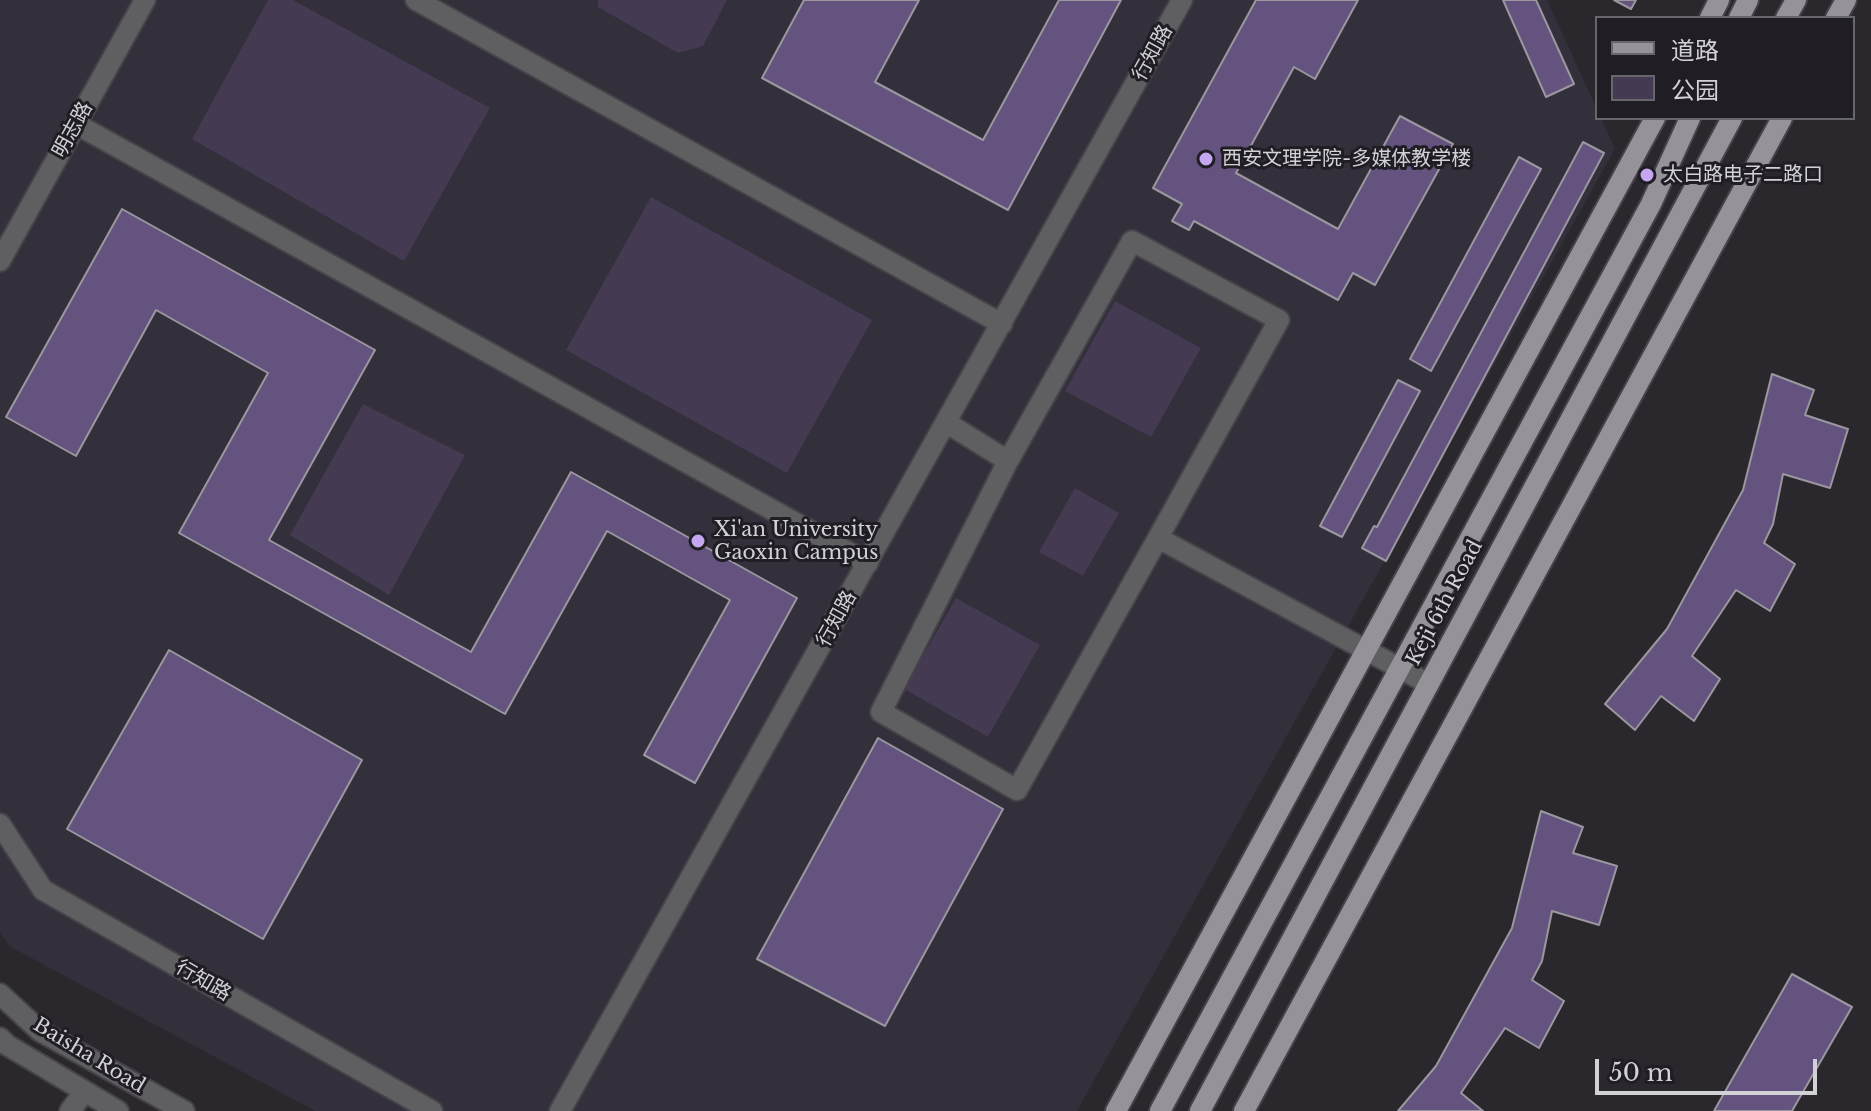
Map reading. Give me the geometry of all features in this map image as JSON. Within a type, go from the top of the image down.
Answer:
[{"type":"main road","points":[[1116,1111],[1654,120]]},
{"type":"main road","name":"Keji 6th Road","points":[[1160,1111],[1651,204],[1689,120]]},
{"type":"main road","name":"Keji 6th Road","points":[[1200,1111],[1731,120]]},
{"type":"main road","points":[[1244,1111],[1781,120]]},
{"type":"street","name":"明志路","points":[[0,261],[145,0]]},
{"type":"street","points":[[416,0],[1002,324]]},
{"type":"street","name":"行知路","points":[[560,1111],[1182,0]]},
{"type":"street","points":[[76,124],[868,563]]},
{"type":"street","points":[[1132,241],[1279,320],[1158,538],[1017,790],[881,712],[1008,461],[1132,241]]},
{"type":"street","points":[[947,423],[1008,461]]},
{"type":"street","points":[[1158,538],[1429,684]]},
{"type":"street","name":"行知路","points":[[0,824],[43,890],[432,1111]]},
{"type":"street","name":"Baisha Road","points":[[0,994],[40,1031],[184,1111]]},
{"type":"street","name":"Baisha Road","points":[[0,1038],[118,1111]]},
{"type":"street","points":[[70,1111],[84,1092]]},
{"type":"shaded area","name":"Xi'an University Gaoxin Campus","points":[[0,0],[1547,0],[1595,105],[1595,120],[1602,120],[1615,149],[1077,1111],[315,1111],[9,946],[0,933]]},
{"type":"green space","points":[[268,0],[293,0],[490,108],[404,261],[192,139]]},
{"type":"green space","points":[[598,0],[727,0],[703,46],[678,53],[598,7]]},
{"type":"green space","points":[[651,197],[872,320],[787,473],[566,350]]},
{"type":"green space","points":[[1115,301],[1201,348],[1151,437],[1065,391]]},
{"type":"green space","points":[[363,404],[465,455],[389,595],[290,535]]},
{"type":"green space","points":[[1075,488],[1119,513],[1083,576],[1039,552]]},
{"type":"green space","points":[[956,598],[1040,645],[988,737],[904,689]]},
{"type":"building","points":[[804,0],[919,0],[875,82],[983,140],[1059,0],[1121,0],[1008,210],[762,78]]},
{"type":"building","name":"西安文理学院-多媒体教学楼","points":[[1256,0],[1358,0],[1315,79],[1294,67],[1236,173],[1338,229],[1400,116],[1453,144],[1375,285],[1353,273],[1338,300],[1194,221],[1189,230],[1172,221],[1182,204],[1153,188]]},
{"type":"building","points":[[1503,0],[1536,0],[1574,84],[1546,97]]},
{"type":"building","points":[[1614,0],[1636,0],[1631,9]]},
{"type":"building","points":[[1583,142],[1604,153],[1386,561],[1362,548],[1374,526],[1377,527]]},
{"type":"building","points":[[1519,157],[1541,169],[1431,371],[1410,359]]},
{"type":"building","points":[[122,209],[375,350],[269,540],[471,652],[571,472],[797,598],[695,783],[644,755],[730,600],[607,531],[505,714],[179,533],[268,373],[156,310],[76,456],[6,417]]},
{"type":"building","points":[[1772,374],[1814,390],[1805,415],[1848,429],[1830,488],[1783,474],[1773,524],[1764,543],[1795,564],[1770,611],[1736,590],[1692,656],[1720,679],[1694,721],[1661,696],[1635,730],[1605,704],[1667,629],[1743,490]]},
{"type":"building","points":[[1398,380],[1420,391],[1342,537],[1320,526]]},
{"type":"building","points":[[169,650],[362,760],[263,939],[67,829]]},
{"type":"building","points":[[878,738],[1003,809],[885,1026],[757,959]]},
{"type":"building","points":[[1541,811],[1583,827],[1573,853],[1617,866],[1599,925],[1552,911],[1542,961],[1532,980],[1564,1001],[1539,1048],[1505,1028],[1461,1093],[1483,1111],[1398,1111],[1436,1066],[1512,928]]},
{"type":"building","points":[[1792,974],[1852,1007],[1792,1111],[1714,1111]]},
{"type":"place","name":"西安文理学院-多媒体教学楼","points":[[1206,159]]},
{"type":"place","name":"太白路电子二路口","points":[[1647,175]]},
{"type":"place","name":"Xi'an University Gaoxin Campus","points":[[698,541]]}]
